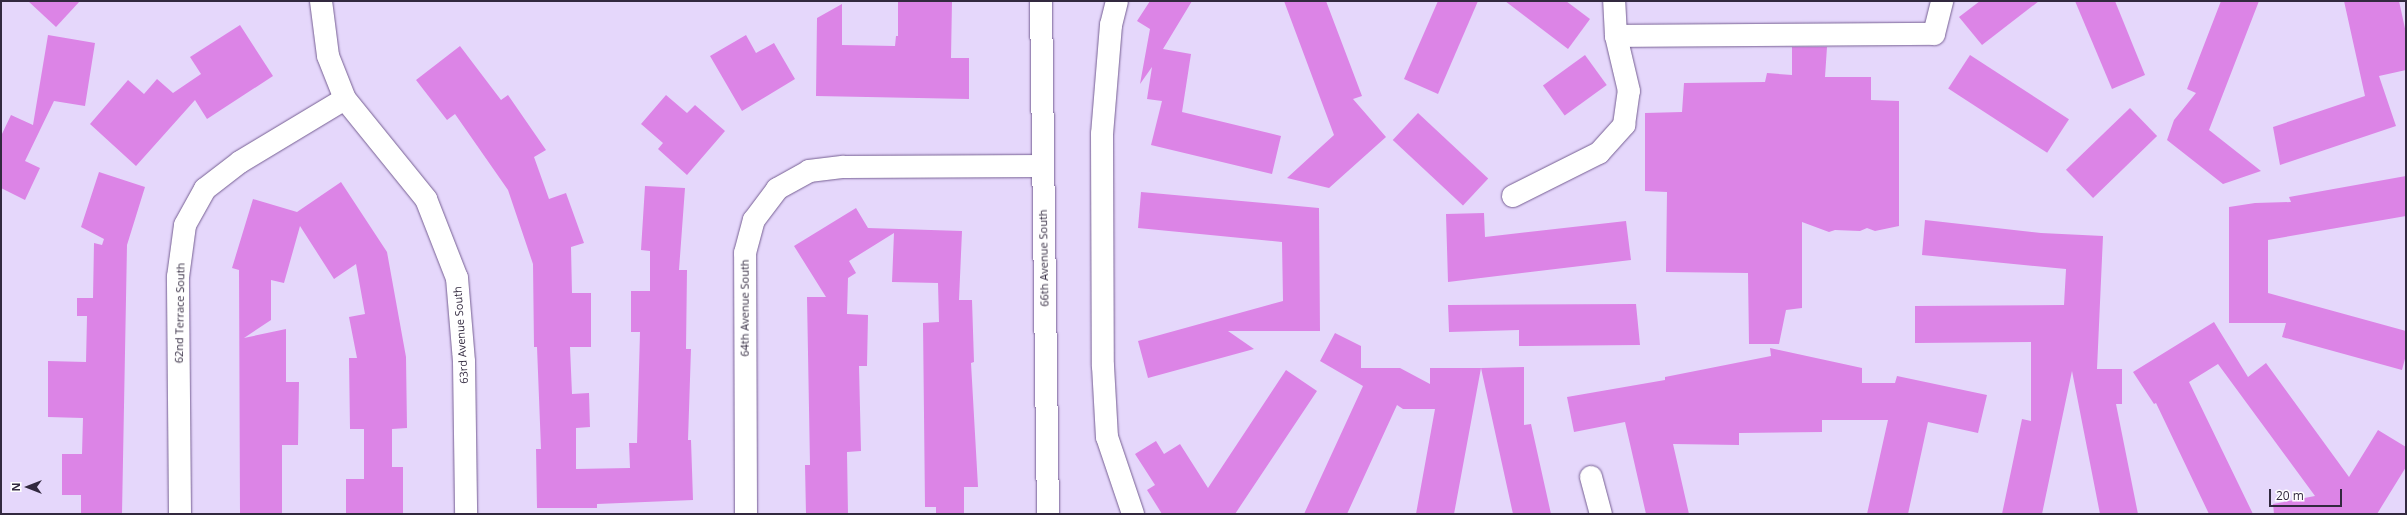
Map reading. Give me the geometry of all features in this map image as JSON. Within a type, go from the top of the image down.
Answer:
[{"type":"street","name":"63rd Avenue South","points":[[321,1],[328,56],[345,98],[426,199],[457,278],[464,362],[466,514]]},
{"type":"street","name":"66th Avenue South","points":[[1040,1],[1048,514]]},
{"type":"street","points":[[1117,1],[1111,25],[1102,134],[1103,366],[1107,438],[1133,514]]},
{"type":"street","points":[[1513,196],[1599,153],[1624,125],[1629,91],[1616,36],[1614,1]]},
{"type":"street","points":[[1616,36],[1934,34],[1942,1]]},
{"type":"street","name":"62nd Terrace South","points":[[180,514],[178,277],[185,225],[205,189],[240,162],[345,98]]},
{"type":"street","name":"64th Avenue South","points":[[746,514],[745,253],[754,220],[777,189],[809,171],[844,167],[1042,166]]},
{"type":"street","points":[[1591,477],[1601,514]]},
{"type":"building","points":[[28,1],[80,1],[56,27]]},
{"type":"building","points":[[898,1],[952,1],[951,58],[969,58],[969,99],[816,96],[817,18],[842,4],[842,45],[895,46],[896,36],[898,36]]},
{"type":"building","points":[[1150,1],[1192,1],[1163,49],[1191,54],[1182,112],[1281,136],[1272,174],[1151,145],[1162,101],[1147,99],[1152,67],[1140,84],[1150,29],[1137,21]]},
{"type":"building","points":[[1284,1],[1326,1],[1362,96],[1353,99],[1386,137],[1329,188],[1287,178],[1334,135]]},
{"type":"building","points":[[1438,1],[1478,1],[1438,94],[1404,79]]},
{"type":"building","points":[[1505,1],[1566,1],[1590,19],[1568,49]]},
{"type":"building","points":[[1980,1],[2039,1],[1982,45],[1959,17]]},
{"type":"building","points":[[2075,1],[2115,1],[2145,75],[2112,89]]},
{"type":"building","points":[[2221,1],[2259,1],[2209,130],[2261,171],[2223,184],[2167,140],[2174,120],[2196,93],[2187,89]]},
{"type":"building","points":[[2344,1],[2399,1],[2406,33],[2406,70],[2379,76],[2396,126],[2280,165],[2273,127],[2365,96]]},
{"type":"building","points":[[240,25],[273,76],[207,119],[195,100],[136,166],[90,124],[128,80],[144,94],[157,79],[173,93],[201,74],[190,57]]},
{"type":"building","points":[[48,35],[95,43],[85,106],[54,101],[25,161],[40,168],[25,200],[1,188],[1,136],[11,115],[33,125]]},
{"type":"building","points":[[746,35],[756,53],[774,43],[795,79],[742,111],[710,56]]},
{"type":"building","points":[[460,46],[501,100],[508,95],[546,150],[534,157],[549,199],[566,193],[584,243],[571,247],[572,293],[591,293],[591,347],[570,347],[572,394],[589,393],[590,427],[576,428],[576,469],[630,468],[629,443],[637,443],[640,332],[631,332],[631,291],[650,291],[650,251],[641,250],[645,186],[685,188],[679,270],[687,270],[686,349],[691,349],[688,440],[691,440],[693,500],[597,504],[597,508],[537,508],[536,449],[541,449],[537,347],[534,347],[533,264],[508,190],[455,114],[447,120],[416,80]]},
{"type":"building","points":[[1792,47],[1827,47],[1825,77],[1871,77],[1871,100],[1899,101],[1899,226],[1875,231],[1867,228],[1860,231],[1835,230],[1829,232],[1802,222],[1802,308],[1786,310],[1779,344],[1749,344],[1748,273],[1666,272],[1667,192],[1645,191],[1645,113],[1682,112],[1684,83],[1765,82],[1767,73],[1792,75]]},
{"type":"building","points":[[1585,55],[1607,85],[1565,115],[1543,86]]},
{"type":"building","points":[[1970,55],[2069,119],[2047,153],[1948,89]]},
{"type":"building","points":[[666,95],[687,113],[695,105],[725,131],[687,175],[658,149],[663,143],[641,124]]},
{"type":"building","points":[[2130,108],[2157,136],[2093,198],[2066,170]]},
{"type":"building","points":[[1418,113],[1488,178],[1463,206],[1393,140]]},
{"type":"building","points":[[99,172],[145,187],[127,245],[122,514],[81,514],[81,495],[62,495],[62,454],[82,454],[83,418],[48,417],[48,361],[86,362],[87,316],[77,316],[77,298],[93,298],[94,243],[102,245],[104,239],[81,227]]},
{"type":"building","points":[[2406,176],[2406,216],[2268,240],[2268,293],[2406,331],[2406,355],[2402,370],[2282,337],[2286,323],[2229,323],[2229,207],[2255,203],[2291,202],[2289,197]]},
{"type":"building","points":[[341,182],[387,252],[406,357],[407,428],[392,429],[392,467],[403,467],[403,514],[346,514],[346,479],[364,479],[364,429],[350,429],[349,358],[357,358],[349,317],[365,314],[356,264],[334,279],[300,226],[284,283],[271,280],[271,320],[244,338],[286,329],[286,382],[299,382],[298,445],[282,445],[282,514],[240,514],[239,270],[232,268],[253,199],[297,212]]},
{"type":"building","points":[[1141,192],[1319,208],[1320,331],[1228,331],[1254,349],[1148,378],[1138,341],[1283,301],[1282,242],[1138,228]]},
{"type":"building","points":[[856,208],[868,228],[962,231],[959,300],[972,300],[974,362],[971,363],[978,487],[964,487],[964,514],[936,514],[936,507],[925,507],[923,323],[939,322],[938,283],[892,282],[894,233],[849,261],[856,273],[848,278],[847,314],[868,315],[867,366],[859,366],[861,451],[847,452],[848,514],[806,514],[805,465],[810,465],[807,297],[826,297],[794,246]]},
{"type":"building","points":[[1484,213],[1485,237],[1626,221],[1631,260],[1448,282],[1446,214]]},
{"type":"building","points":[[1925,220],[2041,233],[2103,236],[2097,369],[2122,369],[2122,404],[2116,404],[2138,514],[2100,514],[2072,371],[2042,514],[2002,514],[2022,419],[2031,421],[2031,342],[1915,343],[1915,306],[2064,305],[2066,269],[1922,255]]},
{"type":"building","points":[[1636,304],[1640,345],[1519,346],[1519,330],[1449,332],[1448,305]]},
{"type":"building","points":[[2214,322],[2248,377],[2266,363],[2349,477],[2378,430],[2406,447],[2406,467],[2377,514],[2274,514],[2273,504],[2315,496],[2218,364],[2189,382],[2253,514],[2209,514],[2156,403],[2154,404],[2133,372]]},
{"type":"building","points":[[1335,333],[1361,346],[1361,368],[1400,368],[1430,384],[1430,368],[1481,368],[1454,514],[1416,514],[1435,409],[1403,409],[1397,405],[1347,514],[1304,514],[1363,386],[1320,361]]},
{"type":"building","points":[[1770,348],[1862,368],[1862,383],[1895,383],[1897,376],[1987,395],[1978,433],[1928,422],[1908,514],[1867,514],[1888,420],[1822,420],[1822,432],[1739,433],[1739,445],[1673,444],[1689,514],[1646,514],[1625,422],[1574,432],[1567,397],[1665,380],[1665,377],[1771,356]]},
{"type":"building","points":[[1524,367],[1524,425],[1531,424],[1551,514],[1513,514],[1481,368]]},
{"type":"building","points":[[1286,370],[1317,391],[1235,514],[1162,514],[1147,490],[1155,485],[1135,454],[1156,441],[1164,454],[1180,444],[1208,488]]}]
